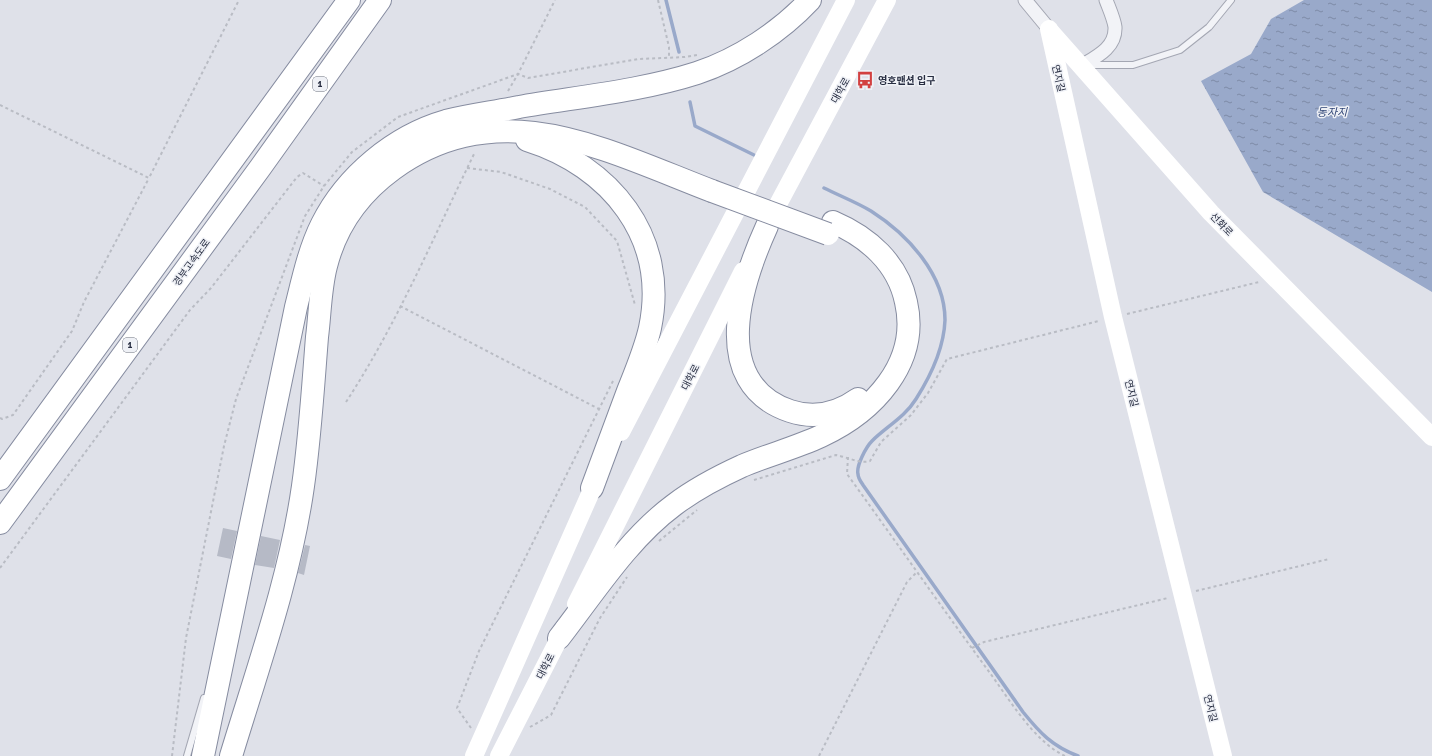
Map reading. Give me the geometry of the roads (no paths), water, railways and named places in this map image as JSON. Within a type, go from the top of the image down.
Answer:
[{"type":"highway","points":[[0,479],[349,0]]},
{"type":"highway","name":"경부고속도로","points":[[0,523],[260,168],[380,0]]},
{"type":"highway","points":[[203,756],[296,307],[306,266],[322,224],[350,184],[366,167],[385,151],[410,136],[439,124],[486,122],[656,84],[698,73],[736,56],[766,38],[792,18],[810,0]]},
{"type":"highway","points":[[486,122],[512,136],[559,153],[588,170],[605,183],[620,201],[636,225],[643,242],[652,284],[650,328],[639,362],[592,488]]},
{"type":"highway","points":[[231,756],[277,602],[299,510],[310,429],[322,289],[326,267],[333,243],[343,224],[359,201],[371,187],[389,172],[420,152],[439,142],[461,136],[486,122],[566,138],[591,145],[715,185],[830,228],[855,233],[885,259],[900,283],[908,309],[908,336],[904,354],[893,377],[870,404],[845,423],[808,441],[721,475],[673,506],[650,526],[632,545],[559,638]]},
{"type":"highway","points":[[767,226],[752,262],[742,292],[738,321],[739,350],[745,370],[759,391],[778,406],[804,414],[826,414],[841,410],[866,392],[888,362],[893,352],[898,329],[894,301],[880,272],[858,250],[830,228]]},
{"type":"main road","points":[[477,748],[592,488],[846,0]]},
{"type":"main road","name":"대학로","points":[[499,756],[767,226],[887,0]]},
{"type":"main road","name":"선화로","points":[[1049,29],[1211,213],[1432,437]]},
{"type":"main road","name":"연지길","points":[[1049,29],[1113,317],[1223,756]]},
{"type":"street","name":"선화로","points":[[1024,0],[1049,29]]},
{"type":"street","points":[[1081,66],[1102,54],[1109,47],[1111,42],[1115,28],[1106,0]]},
{"type":"lane","points":[[1081,66],[1133,65],[1180,50],[1209,27],[1231,0]]},
{"type":"lane","points":[[216,658],[240,576]]},
{"type":"lane","points":[[187,756],[207,688]]},
{"type":"water","name":"동자지","points":[[1304,0],[1432,0],[1432,292],[1263,192],[1201,81],[1251,54],[1271,19]]},
{"type":"waterway","points":[[666,0],[679,52]]},
{"type":"waterway","points":[[690,102],[695,126],[754,155]]},
{"type":"waterway","points":[[824,188],[871,211],[898,231],[922,257],[931,271],[943,303],[945,320],[944,330],[939,351],[931,371],[912,405],[901,417],[877,436],[867,448],[858,466],[859,478],[1023,712],[1047,738],[1061,748],[1078,756]]},
{"type":"place","name":"영호맨션 입구","points":[[865,80]]}]
